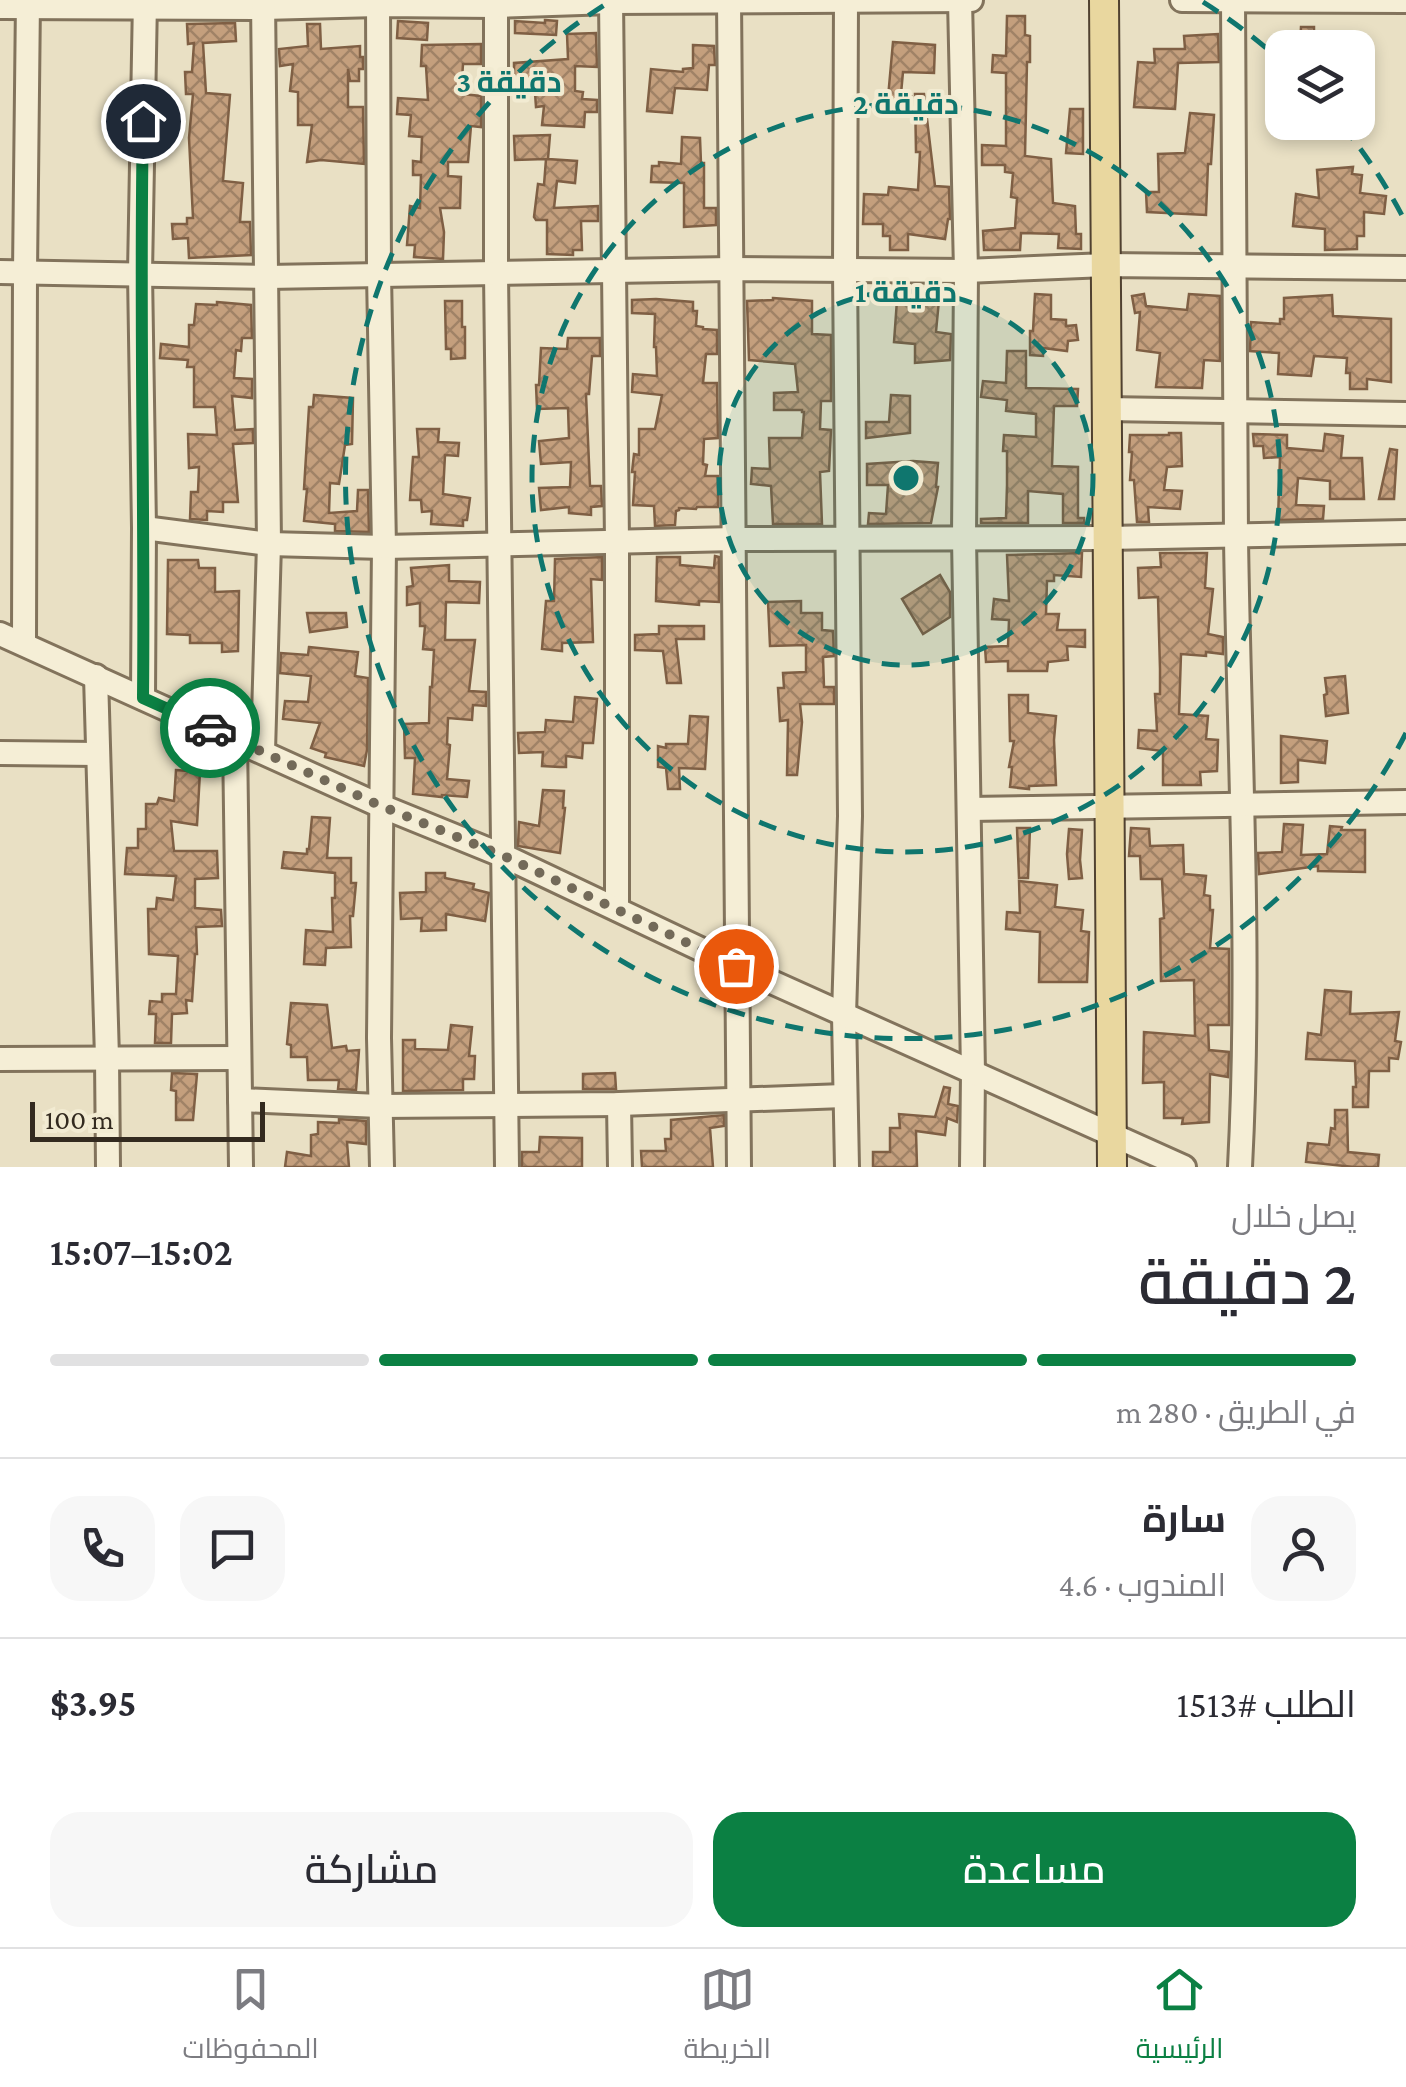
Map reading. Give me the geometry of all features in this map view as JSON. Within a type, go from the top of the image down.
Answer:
[{"type":"main road","points":[[1104,0],[1112,1167]]},
{"type":"street","points":[[960,0],[966,271],[964,538],[972,1167]]},
{"type":"street","points":[[0,7],[28,3],[974,0]]},
{"type":"street","points":[[1182,0],[1406,1]]},
{"type":"street","points":[[1233,0],[1236,537],[1246,982],[1240,1167]]},
{"type":"street","points":[[612,1],[617,909]]},
{"type":"street","points":[[730,1],[739,1167]]},
{"type":"street","points":[[846,1],[850,816],[844,1015],[847,1167]]},
{"type":"street","points":[[378,2],[384,547],[382,1167]]},
{"type":"street","points":[[24,644],[28,3]]},
{"type":"street","points":[[496,3],[507,1167]]},
{"type":"street","points":[[143,698],[140,273],[145,4]]},
{"type":"street","points":[[263,4],[269,544],[263,751]]},
{"type":"street","points":[[0,272],[267,277],[731,268],[966,271],[1106,265],[1406,268]]},
{"type":"street","points":[[1106,409],[1406,414]]},
{"type":"street","points":[[144,528],[269,544],[384,547],[1406,532]]},
{"type":"street","points":[[0,634],[381,806],[504,856],[736,966],[1184,1167]]},
{"type":"street","points":[[96,676],[108,1167]]},
{"type":"street","points":[[234,739],[241,1167]]},
{"type":"street","points":[[0,753],[98,754]]},
{"type":"street","points":[[969,809],[1406,802]]},
{"type":"street","points":[[0,1059],[238,1058]]},
{"type":"street","points":[[240,1100],[380,1106],[619,1104],[844,1096]]},
{"type":"street","points":[[619,1104],[620,1167]]},
{"type":"building","points":[[1007,16],[1025,16],[1025,35],[1030,36],[1025,156],[1051,159],[1053,203],[1075,206],[1081,249],[1058,248],[1059,234],[1021,233],[1020,250],[984,250],[983,231],[1015,228],[1017,198],[1011,197],[1013,173],[1005,172],[1005,165],[982,165],[982,145],[1006,146],[1006,73],[992,72],[993,55],[1006,56]]},
{"type":"building","points":[[398,21],[428,23],[427,40],[397,38]]},
{"type":"building","points":[[515,21],[557,21],[556,35],[515,33]]},
{"type":"building","points":[[235,23],[236,41],[203,43],[206,93],[230,95],[223,181],[243,183],[240,222],[250,222],[251,255],[189,258],[188,238],[173,239],[172,224],[187,224],[187,218],[193,218],[189,138],[193,94],[186,94],[185,72],[192,72],[194,43],[188,44],[187,24]]},
{"type":"building","points":[[307,24],[320,24],[321,49],[360,46],[363,69],[359,69],[359,81],[350,81],[348,69],[348,107],[363,107],[364,164],[307,162],[312,125],[298,125],[298,92],[290,91],[293,64],[280,66],[279,49],[308,46]]},
{"type":"building","points":[[596,33],[597,67],[575,66],[575,91],[583,92],[582,99],[597,100],[597,112],[585,112],[584,127],[542,125],[544,106],[536,107],[534,79],[514,79],[514,63],[568,59],[567,34]]},
{"type":"building","points":[[1218,34],[1219,62],[1178,63],[1175,109],[1134,107],[1138,62],[1155,63],[1154,49],[1185,49],[1184,36]]},
{"type":"building","points":[[893,42],[935,45],[934,73],[903,72],[901,94],[911,96],[909,112],[887,109]]},
{"type":"building","points":[[481,44],[481,64],[463,64],[461,94],[481,96],[481,127],[471,126],[468,162],[448,162],[448,176],[461,177],[460,208],[440,208],[443,259],[414,257],[415,245],[407,245],[410,206],[420,208],[421,175],[413,175],[413,161],[421,162],[422,137],[409,136],[411,115],[397,114],[398,98],[428,100],[426,66],[421,66],[422,45]]},
{"type":"building","points":[[693,45],[714,46],[715,65],[709,65],[707,90],[675,88],[672,113],[647,111],[651,69],[683,72],[693,68]]},
{"type":"building","points":[[915,94],[924,94],[935,186],[949,187],[950,219],[945,239],[908,234],[908,250],[890,250],[890,236],[883,236],[883,224],[863,224],[864,194],[888,195],[889,187],[918,190],[920,152],[916,152]]},
{"type":"building","points":[[1070,109],[1083,109],[1083,154],[1066,153]]},
{"type":"building","points":[[1190,113],[1214,115],[1206,215],[1147,212],[1146,192],[1159,192],[1158,154],[1185,153]]},
{"type":"building","points":[[550,135],[548,159],[577,161],[575,183],[557,181],[554,208],[598,206],[598,221],[581,221],[582,250],[573,250],[573,255],[547,254],[547,220],[534,217],[538,184],[544,185],[546,159],[515,160],[514,136]]},
{"type":"building","points":[[682,137],[700,138],[704,208],[716,208],[716,225],[684,227],[684,183],[651,182],[652,166],[659,166],[659,162],[681,164]]},
{"type":"building","points":[[1353,167],[1352,174],[1362,175],[1360,193],[1386,196],[1384,214],[1364,212],[1364,236],[1357,236],[1357,249],[1325,250],[1325,229],[1293,226],[1296,194],[1319,198],[1317,170]]},
{"type":"building","points":[[1035,294],[1051,295],[1051,319],[1066,320],[1066,326],[1076,325],[1078,340],[1068,341],[1067,351],[1043,348],[1043,356],[1030,355]]},
{"type":"building","points":[[1144,294],[1146,306],[1187,310],[1189,294],[1220,296],[1220,361],[1204,360],[1202,388],[1156,387],[1160,353],[1137,350],[1140,312],[1135,313],[1132,296]]},
{"type":"building","points":[[1332,295],[1333,316],[1391,319],[1391,382],[1367,379],[1367,389],[1350,389],[1347,358],[1314,356],[1311,376],[1278,374],[1279,353],[1250,351],[1251,322],[1280,324],[1280,319],[1284,319],[1284,298]]},
{"type":"building","points":[[632,300],[693,302],[696,326],[717,330],[717,354],[706,354],[703,383],[717,383],[718,438],[704,439],[703,464],[707,465],[705,476],[718,476],[718,507],[679,508],[675,525],[655,526],[654,506],[633,505],[632,472],[634,454],[639,455],[639,429],[655,429],[662,395],[632,392],[633,374],[657,376],[655,314],[632,313]]},
{"type":"building","points":[[897,300],[939,300],[936,332],[951,334],[950,360],[915,363],[915,344],[894,342]]},
{"type":"building","points":[[445,301],[462,301],[465,358],[451,359],[451,349],[446,349]]},
{"type":"building","points":[[747,301],[812,301],[812,334],[831,335],[831,401],[821,401],[820,429],[831,430],[829,471],[820,472],[822,524],[773,524],[771,486],[751,484],[752,468],[770,469],[769,438],[802,438],[802,410],[774,410],[774,393],[798,392],[795,364],[749,360]]},
{"type":"building","points":[[196,304],[251,305],[252,338],[242,338],[241,351],[236,350],[234,378],[252,379],[252,398],[232,396],[235,430],[253,429],[253,443],[233,444],[238,502],[223,502],[223,512],[207,511],[207,520],[190,519],[191,492],[198,492],[199,467],[189,468],[188,434],[217,435],[215,407],[194,407],[194,367],[187,367],[188,360],[160,358],[161,344],[189,347],[189,325],[194,325]]},
{"type":"building","points":[[568,338],[600,338],[600,356],[592,356],[586,394],[590,486],[601,486],[602,506],[591,507],[591,515],[569,513],[569,507],[541,510],[539,488],[570,487],[571,462],[541,464],[539,441],[569,438],[568,408],[537,409],[541,348],[567,349]]},
{"type":"building","points":[[1007,351],[1026,351],[1026,388],[1078,389],[1077,406],[1054,406],[1052,466],[1078,467],[1078,518],[1084,518],[1084,523],[1063,523],[1063,494],[1028,491],[1028,523],[981,523],[981,519],[1006,518],[1004,435],[1036,437],[1036,414],[1006,411],[1007,400],[981,397],[983,381],[1006,383]]},
{"type":"building","points":[[314,395],[353,398],[352,444],[345,445],[339,484],[330,483],[329,513],[357,511],[358,490],[368,490],[369,532],[335,531],[335,524],[304,521],[309,407],[313,407]]},
{"type":"building","points":[[891,395],[910,396],[910,433],[866,438],[866,422],[889,422]]},
{"type":"building","points":[[417,429],[439,429],[438,442],[459,443],[458,456],[445,455],[443,494],[470,498],[463,526],[431,524],[432,511],[422,512],[421,500],[410,500],[413,457],[419,457]]},
{"type":"building","points":[[1181,433],[1182,466],[1167,467],[1164,490],[1182,491],[1180,509],[1148,507],[1149,522],[1137,522],[1134,480],[1130,480],[1130,435]]},
{"type":"building","points":[[1253,434],[1287,435],[1287,448],[1323,451],[1325,434],[1343,436],[1341,458],[1362,458],[1364,499],[1330,499],[1330,481],[1298,478],[1296,505],[1324,506],[1323,519],[1278,520],[1280,457],[1264,458],[1263,446],[1254,446]]},
{"type":"building","points":[[1390,449],[1397,450],[1394,499],[1379,499]]},
{"type":"building","points":[[938,463],[931,523],[868,524],[869,513],[886,514],[888,485],[867,485],[867,464]]},
{"type":"building","points":[[1082,553],[1081,577],[1054,575],[1054,581],[1047,581],[1046,614],[1059,614],[1057,630],[1085,630],[1085,647],[1067,646],[1068,660],[1048,662],[1047,671],[1008,671],[1008,661],[986,662],[985,647],[1008,646],[1009,620],[992,619],[994,599],[1009,601],[1007,555]]},
{"type":"building","points":[[1160,553],[1207,553],[1205,588],[1213,589],[1208,634],[1223,637],[1223,654],[1181,654],[1179,714],[1208,716],[1206,739],[1218,740],[1217,771],[1200,772],[1201,785],[1163,785],[1163,751],[1138,748],[1139,730],[1157,731],[1155,694],[1160,694],[1160,669],[1158,597],[1139,598],[1138,568],[1161,567]]},
{"type":"building","points":[[715,556],[719,557],[719,602],[699,601],[699,605],[656,601],[657,557],[680,557],[680,565],[714,568]]},
{"type":"building","points":[[602,557],[602,580],[591,579],[593,642],[562,643],[562,651],[542,649],[546,601],[554,601],[555,559]]},
{"type":"building","points":[[168,560],[198,560],[199,568],[215,568],[215,592],[239,591],[238,651],[222,652],[222,643],[190,643],[190,635],[167,634]]},
{"type":"building","points":[[449,565],[449,581],[480,582],[479,603],[446,602],[445,640],[475,640],[469,691],[486,692],[486,706],[473,705],[472,720],[448,718],[447,779],[469,781],[467,797],[413,794],[415,758],[405,758],[404,724],[429,723],[434,650],[423,649],[425,626],[420,626],[420,603],[407,605],[407,587],[413,586],[411,568]]},
{"type":"building","points":[[940,575],[950,592],[950,617],[923,634],[902,599]]},
{"type":"building","points":[[801,601],[801,613],[822,613],[822,630],[833,631],[834,656],[823,657],[824,687],[834,687],[834,704],[800,704],[797,775],[787,775],[788,720],[780,721],[778,688],[784,688],[783,673],[806,672],[806,645],[770,646],[768,602]]},
{"type":"building","points":[[307,613],[346,613],[347,627],[310,632]]},
{"type":"building","points":[[659,626],[704,626],[704,639],[676,639],[681,683],[667,683],[663,651],[635,650],[635,635],[659,634]]},
{"type":"building","points":[[309,647],[358,652],[355,676],[368,678],[364,766],[325,757],[326,753],[311,748],[320,723],[283,719],[285,701],[308,702],[311,676],[280,673],[281,653],[308,655]]},
{"type":"building","points":[[1345,676],[1348,713],[1326,716],[1325,678]]},
{"type":"building","points":[[1009,695],[1028,695],[1028,713],[1056,716],[1056,785],[1010,787],[1014,741],[1010,741]]},
{"type":"building","points":[[575,697],[597,699],[593,743],[583,743],[582,758],[566,756],[566,767],[542,766],[543,752],[519,753],[518,733],[545,732],[546,720],[573,722]]},
{"type":"building","points":[[690,716],[708,717],[705,769],[679,768],[680,789],[668,789],[666,768],[658,767],[658,746],[688,744]]},
{"type":"building","points":[[1281,736],[1327,741],[1325,763],[1298,760],[1298,782],[1281,783]]},
{"type":"building","points":[[176,770],[200,772],[197,825],[171,821],[174,851],[217,851],[218,878],[195,879],[195,908],[221,910],[222,926],[196,927],[192,1001],[186,1000],[187,1013],[172,1014],[171,1043],[155,1043],[156,1014],[149,1014],[150,1001],[162,1002],[162,994],[176,994],[178,956],[149,954],[148,909],[156,909],[157,898],[173,900],[176,876],[125,874],[127,848],[138,848],[138,829],[146,829],[146,804],[157,804],[159,798],[174,801]]},
{"type":"building","points":[[543,790],[564,791],[560,853],[518,846],[519,822],[539,826]]},
{"type":"building","points":[[312,817],[330,818],[327,858],[351,858],[351,883],[356,883],[350,916],[351,947],[326,948],[325,965],[304,964],[306,930],[333,932],[335,873],[282,868],[284,852],[307,854]]},
{"type":"building","points":[[1284,824],[1303,825],[1301,855],[1327,854],[1330,826],[1365,830],[1365,872],[1318,871],[1318,866],[1259,874],[1258,853],[1282,852]]},
{"type":"building","points":[[1017,828],[1030,828],[1028,878],[1019,878]]},
{"type":"building","points":[[1131,828],[1149,829],[1150,846],[1183,845],[1184,874],[1206,876],[1204,895],[1210,896],[1213,910],[1210,948],[1229,949],[1229,1025],[1208,1025],[1209,1050],[1229,1052],[1228,1077],[1210,1074],[1209,1122],[1182,1124],[1183,1118],[1164,1118],[1164,1082],[1143,1083],[1144,1032],[1195,1036],[1194,980],[1161,981],[1162,879],[1141,879],[1140,856],[1129,856]]},
{"type":"building","points":[[1069,829],[1082,830],[1082,878],[1069,879]]},
{"type":"building","points":[[426,873],[445,873],[445,878],[474,884],[473,889],[489,893],[485,921],[446,914],[446,930],[421,931],[422,918],[401,919],[400,893],[426,892]]},
{"type":"building","points":[[1019,881],[1057,885],[1055,907],[1083,910],[1081,931],[1089,932],[1087,982],[1039,982],[1040,932],[1006,929],[1007,912],[1020,913]]},
{"type":"building","points":[[1325,990],[1351,992],[1350,1014],[1399,1012],[1395,1041],[1401,1042],[1398,1059],[1389,1058],[1389,1071],[1369,1071],[1368,1107],[1353,1107],[1355,1061],[1306,1059],[1308,1033],[1321,1035]]},
{"type":"building","points":[[291,1003],[327,1005],[332,1048],[346,1046],[347,1051],[359,1050],[356,1090],[338,1089],[339,1080],[308,1080],[307,1057],[291,1057],[291,1045],[287,1044]]},
{"type":"building","points":[[451,1025],[472,1027],[469,1056],[475,1056],[474,1079],[463,1079],[463,1090],[403,1091],[403,1040],[415,1040],[415,1049],[448,1050]]},
{"type":"building","points":[[172,1073],[197,1074],[193,1120],[176,1120]]},
{"type":"building","points":[[615,1073],[616,1089],[583,1089],[583,1074]]},
{"type":"building","points":[[944,1087],[950,1088],[948,1104],[958,1106],[957,1122],[947,1118],[945,1135],[916,1131],[917,1167],[873,1167],[873,1152],[890,1152],[890,1128],[900,1128],[899,1114],[935,1117]]},
{"type":"building","points":[[1335,1110],[1347,1110],[1348,1152],[1379,1155],[1378,1167],[1306,1162],[1308,1143],[1329,1145],[1331,1128],[1335,1129]]},
{"type":"building","points":[[724,1115],[724,1126],[710,1128],[713,1167],[642,1167],[641,1151],[666,1151],[665,1139],[671,1139],[671,1120]]},
{"type":"building","points":[[339,1119],[366,1121],[366,1144],[347,1142],[349,1167],[285,1167],[287,1152],[311,1156],[311,1135],[318,1134],[318,1122],[339,1123]]},
{"type":"building","points":[[540,1137],[582,1138],[582,1167],[522,1167],[522,1152],[539,1152]]},
{"type":"way so far","points":[[210,728],[381,806],[504,856],[736,966]]},
{"type":"route","points":[[143,121],[143,698],[210,728]]}]
